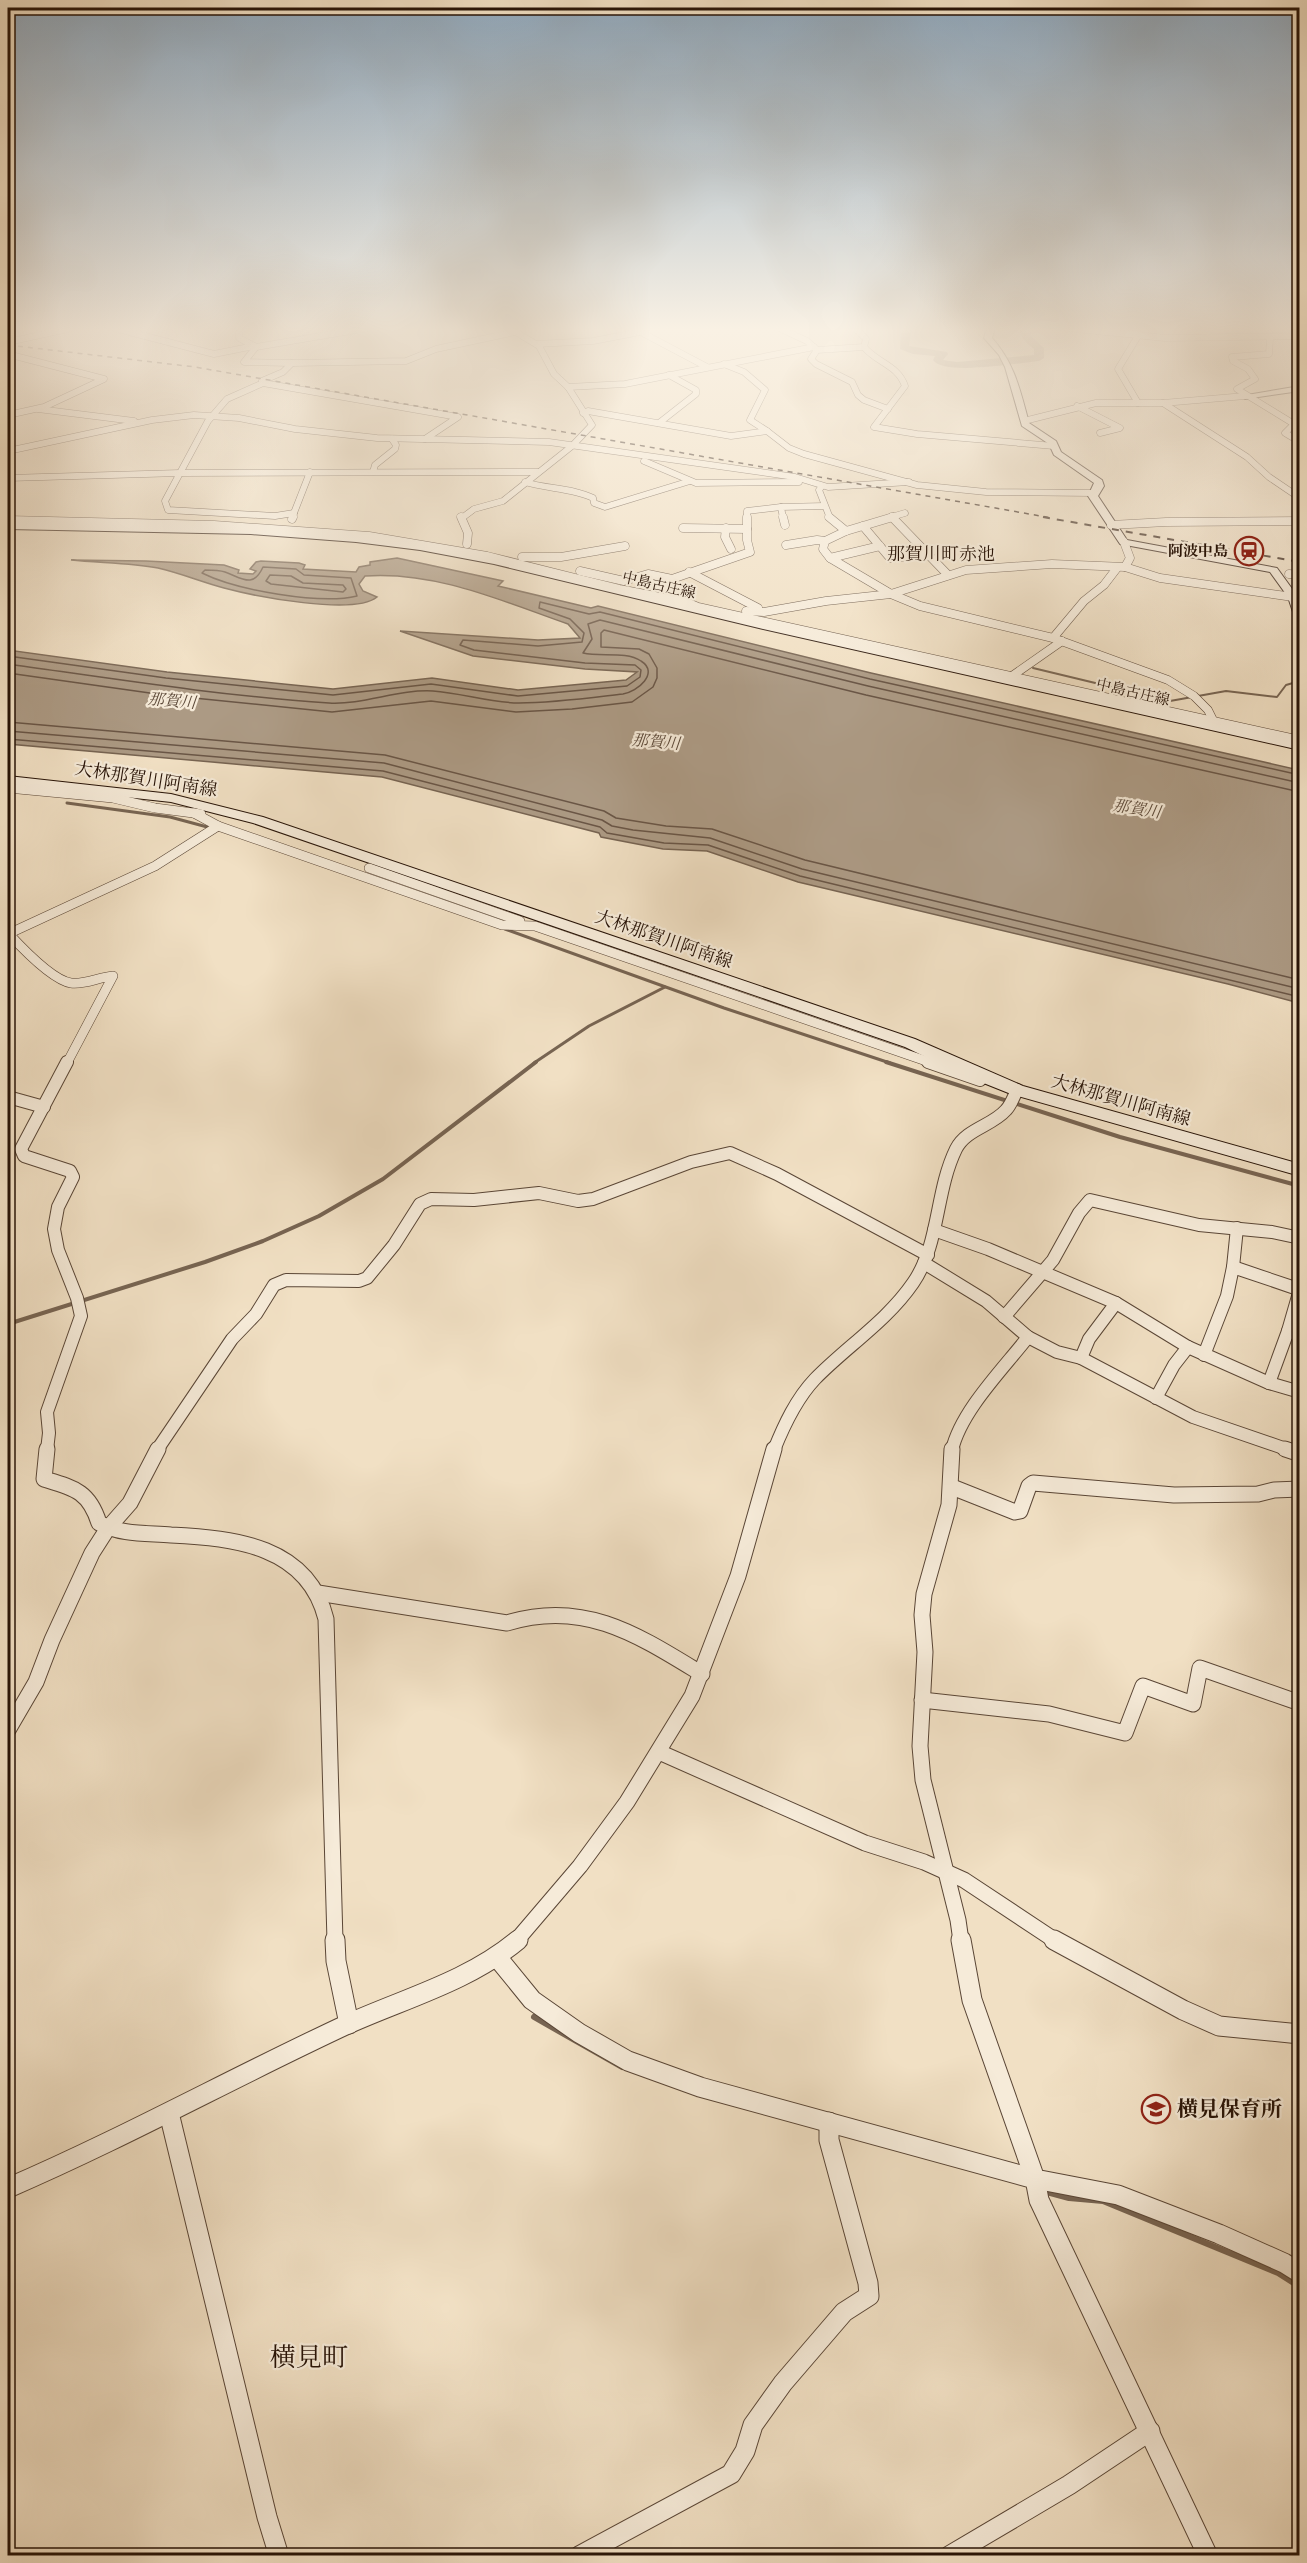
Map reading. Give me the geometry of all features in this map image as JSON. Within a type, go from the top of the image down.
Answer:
[{"type":"main road","points":[[1055,448],[1057,453],[1096,478],[1099,486],[1093,493],[1111,525],[1124,542],[1273,570],[1296,597],[1299,618]]},
{"type":"main road","name":"中島古庄線","points":[[8,526],[251,531],[386,543],[494,561],[655,601],[1298,744]]},
{"type":"main road","name":"大林那賀川阿南線","points":[[8,780],[138,794],[197,804],[258,820],[910,1043],[990,1079],[1013,1097],[1299,1170]]},
{"type":"street","points":[[8,451],[27,448]]},
{"type":"street","points":[[194,448],[165,501],[168,510],[275,516],[294,513]]},
{"type":"street","points":[[373,472],[375,465],[395,448]]},
{"type":"street","points":[[466,544],[468,533],[461,517],[474,510],[503,501],[570,448]]},
{"type":"street","points":[[584,448],[809,481],[822,486],[909,482]]},
{"type":"street","points":[[788,448],[804,454],[909,482],[986,492],[1093,493]]},
{"type":"street","points":[[1232,448],[1247,457],[1269,477],[1299,497]]},
{"type":"street","points":[[623,453],[690,481],[756,488],[809,481]]},
{"type":"street","points":[[310,472],[292,524],[421,543],[517,563],[592,584],[1012,676],[1214,722],[1298,744]]},
{"type":"street","points":[[8,478],[180,473],[538,472]]},
{"type":"street","points":[[525,482],[543,488],[585,494],[593,498],[594,503],[605,507],[690,481]]},
{"type":"street","points":[[822,486],[819,490],[828,517],[846,531]]},
{"type":"street","points":[[386,543],[466,544],[624,582],[648,574],[672,579],[750,552],[747,511],[824,506]]},
{"type":"street","points":[[781,507],[785,525]]},
{"type":"street","points":[[786,545],[817,540],[825,541],[846,531],[905,513]]},
{"type":"street","points":[[892,517],[948,575]]},
{"type":"street","points":[[8,520],[231,525],[335,532]]},
{"type":"street","points":[[1111,525],[1166,522],[1299,521]]},
{"type":"street","points":[[69,527],[122,523]]},
{"type":"street","points":[[863,526],[890,558],[927,555]]},
{"type":"street","points":[[683,528],[747,529]]},
{"type":"street","points":[[726,528],[725,537],[731,549]]},
{"type":"street","points":[[825,541],[823,549],[830,558],[891,594],[945,613],[1053,638],[1168,680],[1195,696],[1208,710],[1214,722]]},
{"type":"street","points":[[1053,638],[1083,601],[1104,585],[1130,558],[1124,542]]},
{"type":"street","points":[[528,559],[561,557],[625,546]]},
{"type":"street","points":[[830,558],[880,546]]},
{"type":"street","points":[[655,601],[764,612],[826,601],[891,594],[966,570],[1052,564],[1121,567],[1160,578],[1296,597]]},
{"type":"street","points":[[689,572],[764,612]]},
{"type":"street","points":[[1289,574],[1299,575]]},
{"type":"street","points":[[1012,676],[1062,641]]},
{"type":"street","points":[[8,788],[113,798],[154,808],[194,813],[308,847],[961,1075],[980,1080],[990,1079]]},
{"type":"street","points":[[138,794],[143,798],[183,811]]},
{"type":"street","points":[[194,813],[218,826],[502,925],[535,927]]},
{"type":"street","points":[[218,826],[156,866],[8,934],[64,982],[75,983],[113,975],[21,1149],[24,1156],[70,1172],[73,1177],[53,1223],[54,1246],[77,1299],[81,1316],[47,1412],[49,1433],[44,1479],[82,1491],[95,1505],[99,1523],[108,1528],[120,1532],[186,1535],[245,1544],[279,1556],[305,1574],[318,1593],[327,1619],[336,1961],[349,2024]]},
{"type":"street","points":[[8,1097],[44,1107]]},
{"type":"street","points":[[8,2188],[59,2166],[349,2024],[472,1971],[497,1958],[520,1938],[580,1866],[627,1802],[692,1696],[738,1576],[774,1450],[786,1420],[813,1381],[893,1307],[913,1283],[926,1259],[952,1160],[963,1139],[999,1116],[1013,1097]]},
{"type":"street","points":[[8,1730],[36,1682],[52,1640],[92,1553],[108,1528],[130,1503],[164,1437],[232,1340],[256,1314],[274,1285],[286,1280],[359,1281],[367,1278],[394,1245],[420,1204],[431,1200],[474,1200],[539,1193],[578,1201],[593,1199],[691,1162],[730,1153],[777,1174],[926,1259],[986,1301],[1028,1336],[1058,1352],[1081,1358],[1193,1417],[1299,1454]]},
{"type":"street","points":[[1004,1317],[1023,1291],[1054,1260],[1083,1205],[1090,1200],[1199,1225],[1237,1228],[1299,1238]]},
{"type":"street","points":[[1204,1355],[1227,1296],[1237,1228]]},
{"type":"street","points":[[934,1230],[987,1248],[1116,1304],[1204,1355],[1269,1383],[1299,1392]]},
{"type":"street","points":[[1233,1267],[1295,1288],[1299,1293],[1294,1333],[1269,1383]]},
{"type":"street","points":[[1081,1358],[1089,1339],[1116,1304]]},
{"type":"street","points":[[1028,1336],[961,1426],[950,1457],[952,1487],[924,1593],[922,1615],[925,1670],[920,1746],[922,1780],[947,1872],[972,2000],[1037,2187],[1208,2556]]},
{"type":"street","points":[[1156,1398],[1174,1365],[1188,1347]]},
{"type":"street","points":[[952,1487],[1015,1512],[1020,1511],[1029,1486],[1033,1483],[1174,1495],[1258,1494],[1274,1490],[1299,1489]]},
{"type":"street","points":[[318,1593],[507,1623],[524,1616],[565,1614],[592,1619],[646,1639],[702,1674]]},
{"type":"street","points":[[922,1700],[1049,1714],[1125,1734],[1143,1686],[1192,1704],[1200,1668],[1299,1703]]},
{"type":"street","points":[[659,1752],[865,1843],[924,1862],[964,1880],[1060,1943],[1183,2010],[1220,2026],[1299,2034]]},
{"type":"street","points":[[497,1958],[532,2000],[579,2033],[628,2061],[700,2087],[829,2122],[1037,2187],[1118,2195],[1219,2234],[1284,2263],[1299,2273]]},
{"type":"street","points":[[169,2113],[267,2517],[279,2556]]},
{"type":"street","points":[[579,2556],[731,2474],[745,2451],[753,2425],[783,2383],[844,2312],[869,2296],[865,2272],[829,2140],[829,2122]]},
{"type":"street","points":[[949,2556],[1069,2485],[1150,2431]]},
{"type":"water","name":"那賀川","points":[[397,558],[503,581],[498,586],[591,608],[598,606],[871,673],[1299,770],[1299,1003],[1228,984],[798,882],[707,851],[663,849],[601,837],[599,833],[382,777],[8,744],[8,650],[167,672],[333,689],[432,678],[518,690],[626,680],[637,672],[585,669],[473,656],[400,631],[538,640],[580,638],[568,624],[493,597],[443,583],[417,578],[365,576],[359,584],[363,591],[377,597],[348,605],[326,605],[238,591],[158,568],[71,560],[224,565],[239,570],[238,573],[253,574],[256,571],[250,569],[256,562],[261,561],[299,563],[305,565],[303,569],[356,572],[359,567],[370,565],[370,562]]},
{"type":"waterway","points":[[1033,668],[1170,701],[1226,691],[1277,697],[1286,685],[1300,681]]},
{"type":"waterway","points":[[67,803],[170,817],[211,828]]},
{"type":"waterway","points":[[505,929],[724,1008],[890,1063]]},
{"type":"waterway","points":[[534,1063],[589,1026],[665,987]]},
{"type":"waterway","points":[[8,1324],[205,1262],[263,1241],[319,1216],[383,1179],[536,1062]]},
{"type":"waterway","points":[[886,1062],[1120,1137],[1300,1186]]},
{"type":"waterway","points":[[534,2017],[622,2067]]},
{"type":"waterway","points":[[1043,2191],[1069,2198],[1103,2201],[1278,2273],[1300,2287]]},
{"type":"railway","points":[[652,448],[1052,518]]},
{"type":"railway","points":[[1043,517],[1300,562]]},
{"type":"place","name":"阿波中島","points":[[1249,551]]},
{"type":"place","name":"横見保育所","points":[[1156,2109]]},
{"type":"district","name":"那賀川町赤池","points":[[941,554]]},
{"type":"district","name":"横見町","points":[[309,2357]]}]
